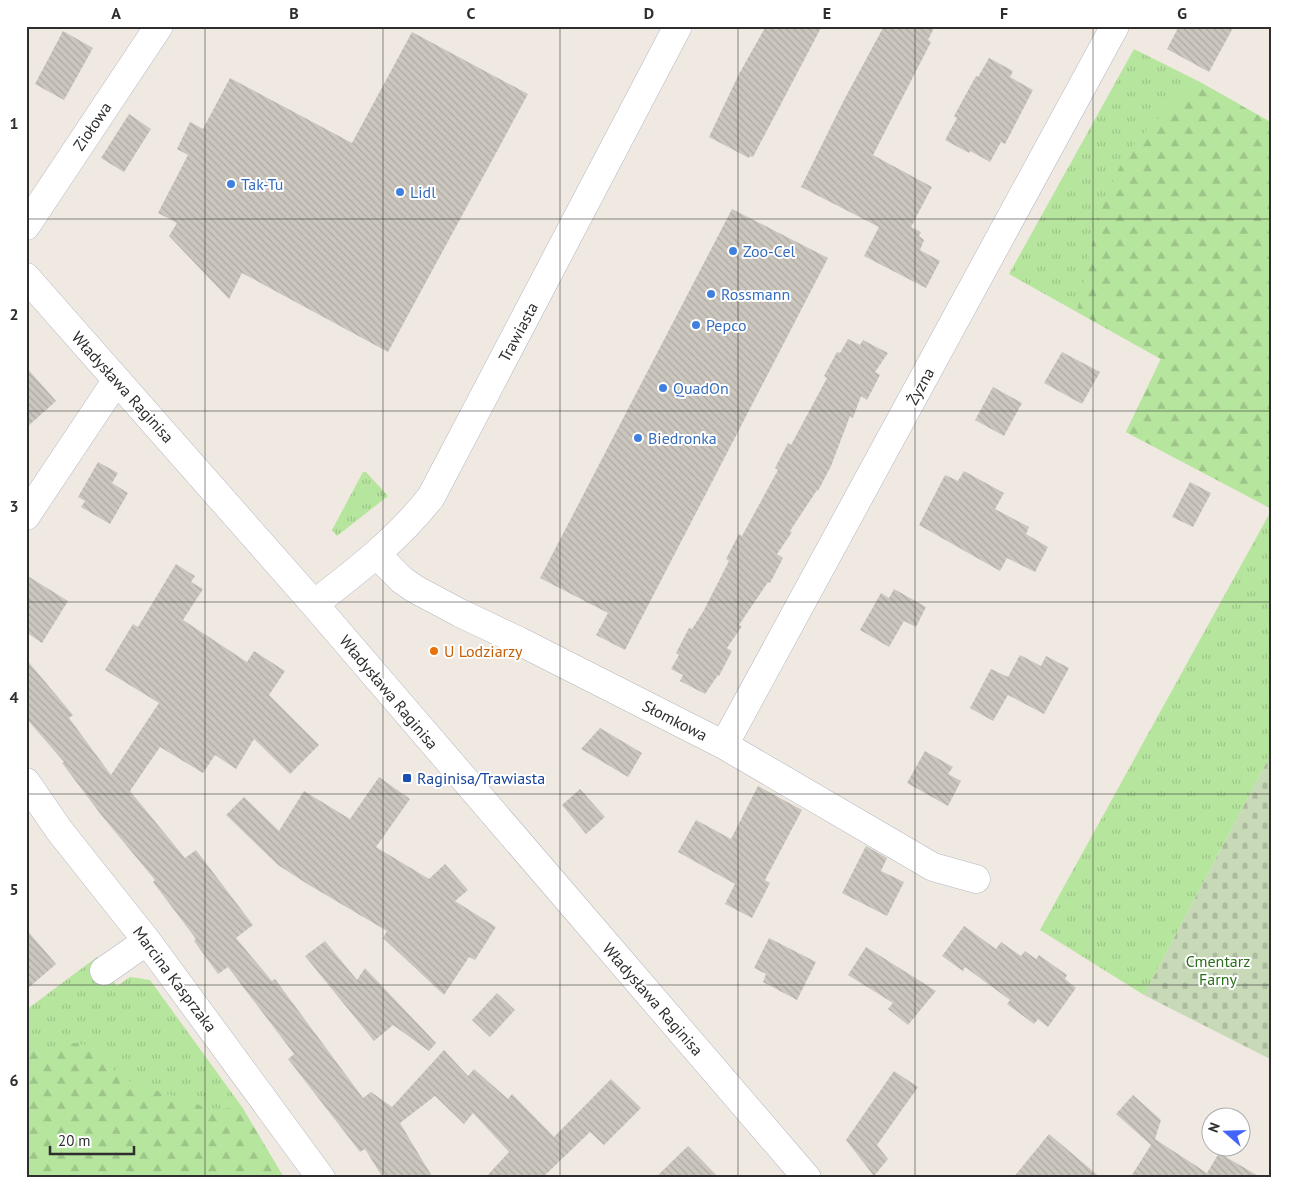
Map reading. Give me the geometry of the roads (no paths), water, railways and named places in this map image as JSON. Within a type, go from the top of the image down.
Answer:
[{"type":"street","name":"Ziołowa","points":[[26,226],[158,26]]},
{"type":"street","name":"Trawiasta","points":[[314,604],[377,555],[414,519],[438,484],[678,26]]},
{"type":"street","name":"Żyzna","points":[[724,745],[1115,26]]},
{"type":"street","name":"Władysława Raginisa","points":[[26,277],[314,604],[807,1178]]},
{"type":"street","points":[[26,516],[116,381]]},
{"type":"street","name":"Słomkowa","points":[[377,555],[402,580],[415,589],[724,745],[933,867],[976,879]]},
{"type":"street","name":"Marcina Kasprzaka","points":[[26,782],[59,830],[147,940],[321,1178]]},
{"type":"street","points":[[104,971],[147,940]]},
{"type":"place","name":"Tak-Tu","points":[[231,184]]},
{"type":"place","name":"Lidl","points":[[400,192]]},
{"type":"place","name":"Zoo-Cel","points":[[733,251]]},
{"type":"place","name":"Rossmann","points":[[711,294]]},
{"type":"place","name":"Pepco","points":[[696,325]]},
{"type":"place","name":"QuadOn","points":[[663,388]]},
{"type":"place","name":"Biedronka","points":[[638,438]]},
{"type":"place","name":"U Lodziarzy","points":[[434,651]]},
{"type":"place","name":"Raginisa/Trawiasta","points":[[407,778]]},
{"type":"park label","name":"Cmentarz Farny","points":[[1218,970]]}]
